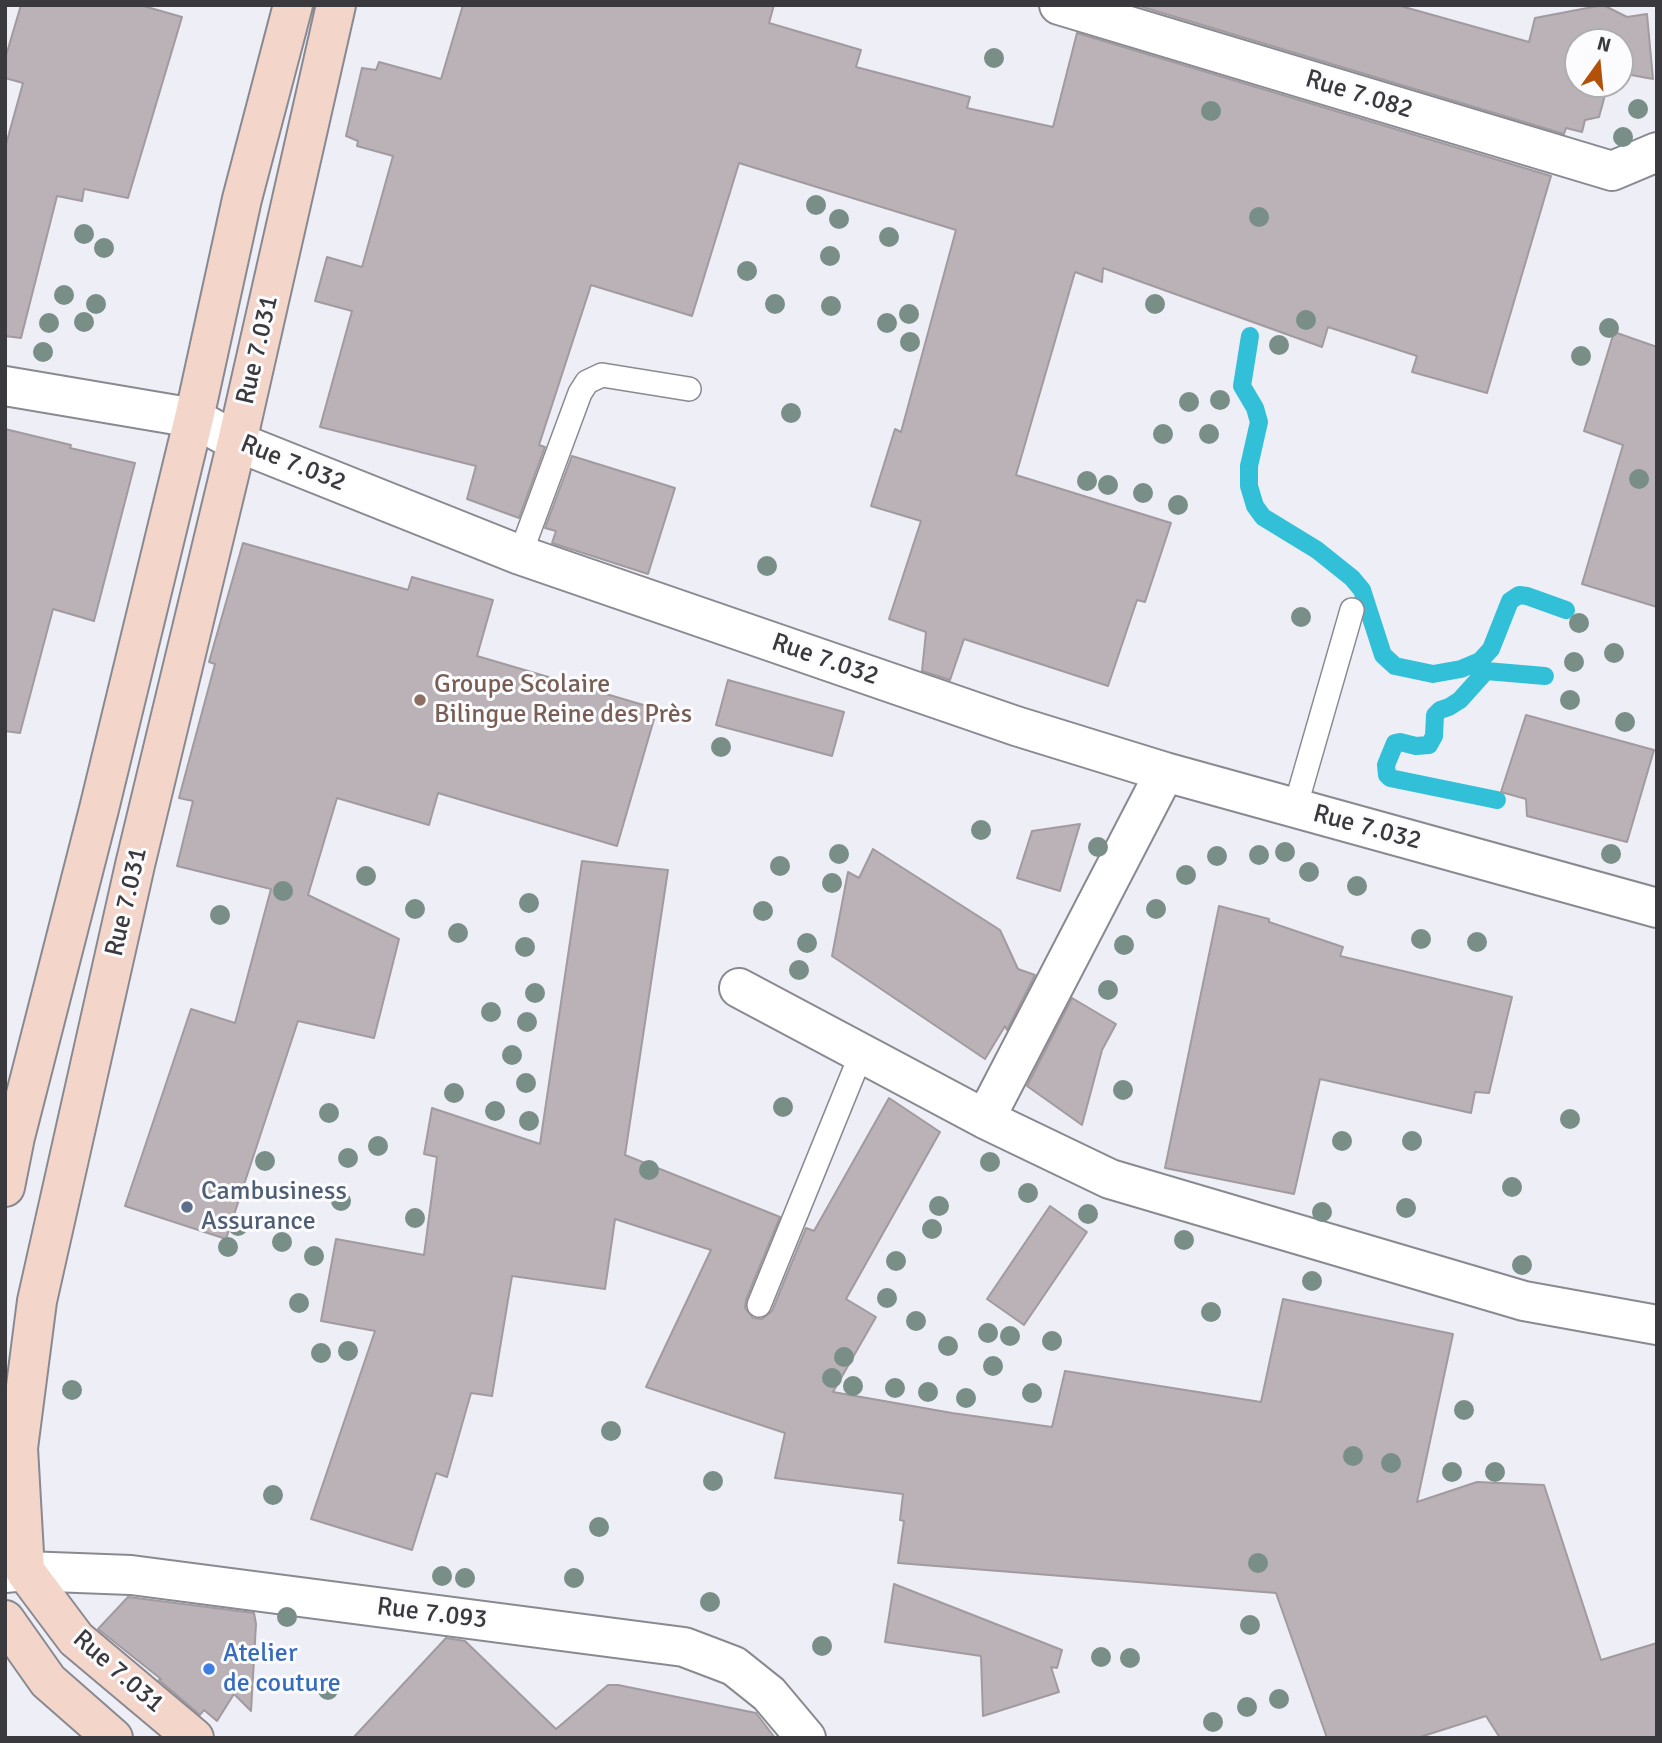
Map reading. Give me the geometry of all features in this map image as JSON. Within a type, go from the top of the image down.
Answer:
[{"type":"main road","name":"Rue 7.031","points":[[5,1187],[10,1136],[93,834],[194,418],[242,199],[293,5]]},
{"type":"main road","name":"Rue 7.031","points":[[194,1738],[76,1639],[15,1572],[18,1448],[37,1301],[135,865],[237,442],[336,5]]},
{"type":"main road","name":"Rue 7.031","points":[[5,1620],[48,1681],[113,1738]]},
{"type":"street","name":"Rue 7.082","points":[[1059,5],[1612,171],[1657,152]]},
{"type":"street","name":"Rue 7.032","points":[[5,386],[194,418],[237,442],[520,555],[1016,726],[1165,772],[1657,908]]},
{"type":"street","points":[[985,1119],[1165,772]]},
{"type":"street","points":[[739,988],[985,1119],[1110,1179],[1524,1301],[1657,1325]]},
{"type":"street","name":"Rue 7.093","points":[[15,1572],[131,1575],[684,1647],[734,1666],[769,1694],[806,1738]]},
{"type":"lane","points":[[520,555],[580,393],[587,382],[602,374],[689,389]]},
{"type":"lane","points":[[1295,808],[1352,610]]},
{"type":"lane","points":[[758,1305],[862,1052]]},
{"type":"building","points":[[21,5],[140,5],[182,17],[128,198],[84,189],[82,201],[57,196],[21,338],[5,336],[5,148],[23,83],[5,78],[5,59]]},
{"type":"building","points":[[463,5],[774,5],[769,23],[861,50],[856,67],[970,97],[967,108],[1053,127],[1077,33],[1551,176],[1487,393],[1412,372],[1417,356],[1328,327],[1322,347],[1103,268],[1102,282],[1075,272],[1016,475],[1171,523],[1145,602],[1137,600],[1108,686],[964,639],[950,680],[922,671],[926,632],[889,619],[921,521],[871,506],[895,429],[901,432],[956,230],[739,163],[692,316],[591,285],[539,445],[545,447],[519,518],[467,499],[476,466],[320,427],[352,311],[315,301],[327,257],[362,267],[393,156],[357,146],[358,141],[346,136],[362,68],[376,70],[379,62],[441,79]]},
{"type":"building","points":[[1136,5],[1397,5],[1529,42],[1535,18],[1603,5],[1627,17],[1647,14],[1653,79],[1634,76],[1634,28],[1564,28],[1564,98],[1604,98],[1599,117],[1585,120],[1582,132],[1566,128],[1564,134]]},
{"type":"building","points":[[1614,332],[1657,347],[1657,607],[1582,584],[1623,445],[1584,431]]},
{"type":"building","points":[[5,429],[135,463],[94,621],[53,609],[20,733],[5,731]]},
{"type":"building","points":[[572,456],[675,488],[648,574],[552,543],[556,531],[545,528]]},
{"type":"building","points":[[243,543],[408,590],[412,577],[493,600],[477,656],[657,709],[617,846],[438,793],[429,825],[337,798],[308,895],[399,939],[374,1038],[298,1021],[226,1239],[125,1206],[191,1009],[235,1023],[271,889],[177,866],[193,801],[179,798],[215,664],[209,662]]},
{"type":"building","points":[[728,680],[844,712],[832,756],[716,725]]},
{"type":"building","points":[[1526,715],[1654,750],[1627,842],[1527,816],[1526,799],[1501,792]]},
{"type":"building","points":[[1080,824],[1060,891],[1017,878],[1032,831]]},
{"type":"building","points":[[873,849],[1000,930],[1018,969],[1035,975],[1007,1030],[1005,1026],[985,1059],[832,956],[848,872],[859,878]]},
{"type":"building","points":[[582,861],[668,870],[625,1155],[780,1217],[746,1300],[745,1308],[753,1318],[762,1319],[772,1311],[806,1228],[814,1231],[889,1098],[940,1132],[846,1299],[876,1317],[833,1392],[1052,1427],[1065,1371],[1261,1402],[1283,1299],[1453,1334],[1417,1502],[1477,1482],[1544,1485],[1601,1660],[1657,1643],[1657,1738],[1500,1738],[1486,1716],[1417,1738],[1327,1738],[1276,1593],[898,1563],[904,1521],[900,1520],[903,1494],[775,1478],[785,1433],[646,1387],[711,1250],[615,1219],[605,1289],[512,1276],[492,1396],[471,1393],[447,1477],[436,1473],[412,1550],[311,1519],[375,1331],[321,1321],[336,1239],[424,1255],[437,1157],[424,1154],[432,1108],[540,1144]]},
{"type":"building","points":[[1219,906],[1269,919],[1269,922],[1343,947],[1340,956],[1512,997],[1489,1093],[1475,1092],[1471,1113],[1320,1079],[1294,1194],[1165,1168]]},
{"type":"building","points":[[1072,998],[1116,1024],[1102,1050],[1082,1125],[1027,1086]]},
{"type":"building","points":[[1050,1206],[1087,1232],[1024,1325],[987,1299]]},
{"type":"building","points":[[894,1584],[1062,1650],[1057,1668],[1051,1667],[1059,1692],[983,1716],[981,1656],[885,1642]]},
{"type":"building","points":[[128,1597],[254,1613],[256,1624],[251,1711],[234,1694],[217,1721],[204,1710],[200,1715],[159,1680],[161,1679],[98,1629]]},
{"type":"building","points":[[446,1638],[465,1641],[556,1729],[608,1685],[618,1685],[756,1713],[775,1738],[353,1738]]},
{"type":"waterway","points":[[1250,336],[1242,386],[1255,408],[1259,422],[1249,466],[1249,486],[1255,506],[1263,517],[1317,550],[1352,578],[1362,590],[1383,655],[1395,666],[1433,674],[1461,669],[1480,661],[1491,649],[1510,601],[1519,595],[1566,610]]},
{"type":"waterway","points":[[1497,800],[1390,778],[1386,765],[1395,743],[1429,745],[1434,736],[1435,715],[1460,700],[1486,671],[1545,676]]},
{"type":"place","name":"Groupe Scolaire Bilingue Reine des Près","points":[[420,700]]},
{"type":"place","name":"Cambusiness Assurance","points":[[187,1207]]},
{"type":"place","name":"Atelier de couture","points":[[209,1669]]}]
